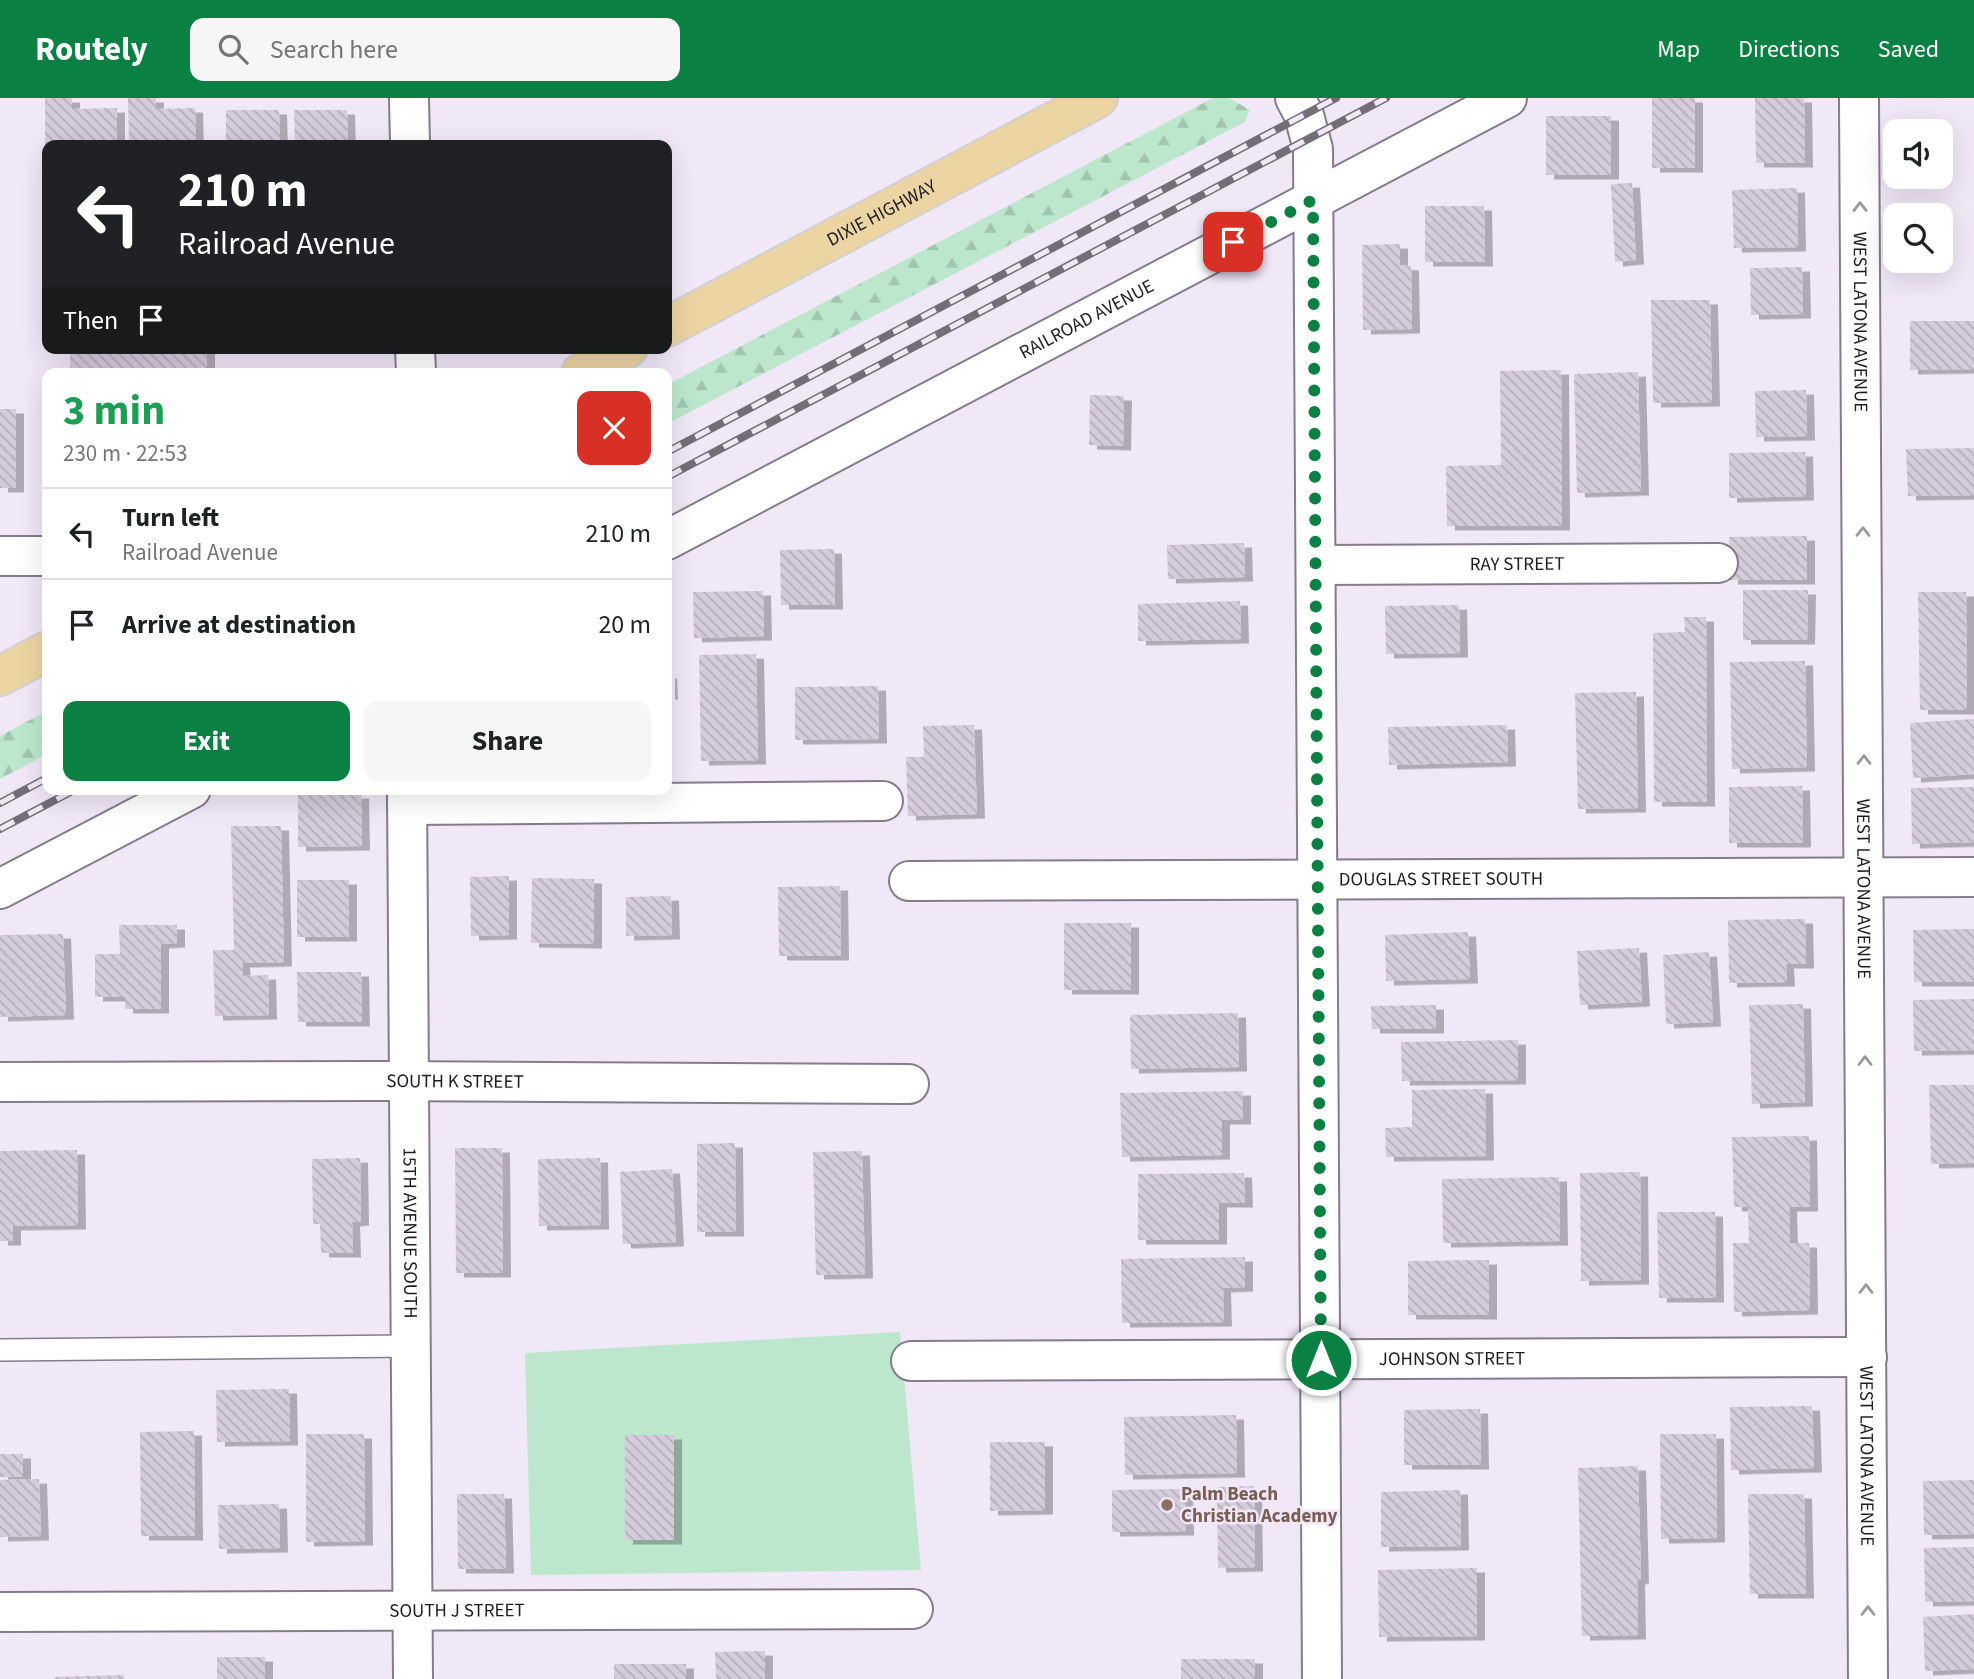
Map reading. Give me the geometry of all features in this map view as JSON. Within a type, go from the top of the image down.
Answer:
[{"type":"main road","name":"DIXIE HIGHWAY","points":[[672,324],[1098,98]]},
{"type":"main road","points":[[590,368],[617,354]]},
{"type":"main road","points":[[0,676],[42,654]]},
{"type":"street","points":[[409,98],[410,140]]},
{"type":"street","points":[[1295,98],[1304,115],[1312,149],[1313,200],[1322,1679]]},
{"type":"street","name":"RAILROAD AVENUE","points":[[672,537],[1507,98]]},
{"type":"street","name":"WEST LATONA AVENUE","points":[[1859,98],[1868,1679]]},
{"type":"street","points":[[0,556],[42,556]]},
{"type":"street","name":"RAY STREET","points":[[1317,565],[1718,564]]},
{"type":"street","points":[[0,889],[180,795]]},
{"type":"street","points":[[407,797],[883,801]]},
{"type":"street","name":"15TH AVENUE SOUTH","points":[[407,797],[413,1679]]},
{"type":"street","name":"DOUGLAS STREET SOUTH","points":[[909,881],[1974,877]]},
{"type":"street","name":"SOUTH K STREET","points":[[0,1082],[909,1084]]},
{"type":"street","name":"JOHNSON STREET","points":[[911,1361],[1867,1357]]},
{"type":"street","name":"SOUTH J STREET","points":[[0,1612],[913,1609]]},
{"type":"lane","points":[[0,1350],[411,1346]]},
{"type":"green space","points":[[1213,98],[1229,98],[1250,110],[1245,122],[672,421],[672,382]]},
{"type":"green space","points":[[42,714],[42,757],[0,779],[0,736]]},
{"type":"green space","points":[[900,1332],[921,1570],[531,1575],[525,1353]]},
{"type":"building","points":[[45,98],[72,98],[72,109],[117,108],[117,140],[45,140]]},
{"type":"building","points":[[128,98],[156,98],[156,109],[195,108],[196,140],[129,140]]},
{"type":"building","points":[[1652,98],[1695,98],[1695,168],[1652,168]]},
{"type":"building","points":[[1755,98],[1804,98],[1805,163],[1756,163]]},
{"type":"building","points":[[226,110],[279,110],[280,140],[226,140]]},
{"type":"building","points":[[294,110],[347,110],[348,140],[295,140]]},
{"type":"building","points":[[1546,116],[1611,116],[1611,175],[1546,175]]},
{"type":"building","points":[[1632,183],[1636,260],[1615,262],[1611,184]]},
{"type":"building","points":[[1797,188],[1798,247],[1734,248],[1732,190]]},
{"type":"building","points":[[1425,206],[1484,206],[1485,262],[1425,262]]},
{"type":"building","points":[[1400,244],[1400,265],[1411,266],[1412,329],[1363,330],[1362,245]]},
{"type":"building","points":[[1802,267],[1803,314],[1751,315],[1750,268]]},
{"type":"building","points":[[1651,300],[1710,300],[1712,402],[1653,403]]},
{"type":"building","points":[[1910,321],[1974,321],[1974,369],[1910,370]]},
{"type":"building","points":[[70,354],[207,354],[207,368],[70,368]]},
{"type":"building","points":[[1561,370],[1562,526],[1447,526],[1446,466],[1501,465],[1500,371]]},
{"type":"building","points":[[1638,372],[1641,491],[1577,493],[1574,374]]},
{"type":"building","points":[[1806,390],[1807,436],[1756,437],[1755,391]]},
{"type":"building","points":[[1090,395],[1124,396],[1123,446],[1089,445]]},
{"type":"building","points":[[0,409],[16,409],[16,488],[0,488]]},
{"type":"building","points":[[1974,448],[1974,495],[1908,496],[1906,449]]},
{"type":"building","points":[[1805,452],[1806,496],[1729,498],[1729,453]]},
{"type":"building","points":[[1807,536],[1807,580],[1730,580],[1729,537]]},
{"type":"building","points":[[1244,543],[1245,577],[1168,579],[1167,545]]},
{"type":"building","points":[[834,549],[835,605],[781,605],[780,550]]},
{"type":"building","points":[[1743,590],[1808,590],[1807,640],[1743,640]]},
{"type":"building","points":[[763,591],[764,636],[694,638],[693,592]]},
{"type":"building","points":[[1918,592],[1966,592],[1967,710],[1920,710]]},
{"type":"building","points":[[1240,601],[1241,639],[1138,641],[1138,604]]},
{"type":"building","points":[[1459,605],[1460,653],[1386,654],[1385,606]]},
{"type":"building","points":[[1684,617],[1706,617],[1707,802],[1654,802],[1653,633],[1685,632]]},
{"type":"building","points":[[756,654],[758,760],[701,761],[699,655]]},
{"type":"building","points":[[1805,661],[1807,767],[1732,769],[1730,662]]},
{"type":"building","points":[[878,686],[879,739],[795,740],[795,687]]},
{"type":"building","points":[[1636,692],[1638,808],[1578,809],[1575,693]]},
{"type":"building","points":[[1974,719],[1974,774],[1913,778],[1910,723]]},
{"type":"building","points":[[974,725],[977,814],[908,816],[906,757],[924,757],[923,726]]},
{"type":"building","points":[[1507,725],[1508,762],[1389,765],[1388,727]]},
{"type":"building","points":[[1802,786],[1803,843],[1729,843],[1729,787]]},
{"type":"building","points":[[1974,787],[1974,842],[1912,844],[1911,788]]},
{"type":"building","points":[[298,795],[361,795],[362,846],[298,847]]},
{"type":"building","points":[[231,826],[281,826],[284,962],[242,963],[243,976],[268,975],[269,1015],[215,1016],[213,950],[234,950]]},
{"type":"building","points":[[509,876],[509,935],[471,936],[470,877]]},
{"type":"building","points":[[532,878],[594,879],[594,944],[531,943]]},
{"type":"building","points":[[297,880],[349,880],[349,937],[297,937]]},
{"type":"building","points":[[840,886],[841,956],[779,956],[778,887]]},
{"type":"building","points":[[671,896],[672,935],[626,936],[626,897]]},
{"type":"building","points":[[1805,919],[1806,964],[1786,964],[1787,982],[1729,983],[1728,920]]},
{"type":"building","points":[[1064,923],[1131,923],[1131,990],[1064,990]]},
{"type":"building","points":[[119,925],[177,925],[177,943],[161,944],[161,1009],[125,1009],[125,997],[95,997],[95,954],[120,954]]},
{"type":"building","points":[[1974,929],[1974,982],[1914,982],[1913,930]]},
{"type":"building","points":[[1468,932],[1470,979],[1386,981],[1385,935]]},
{"type":"building","points":[[63,934],[66,1015],[0,1017],[0,935]]},
{"type":"building","points":[[1639,948],[1642,1002],[1580,1005],[1577,951]]},
{"type":"building","points":[[1709,952],[1713,1022],[1666,1024],[1663,955]]},
{"type":"building","points":[[297,972],[361,972],[362,1022],[298,1022]]},
{"type":"building","points":[[1974,999],[1974,1050],[1914,1051],[1913,1000]]},
{"type":"building","points":[[1803,1004],[1805,1102],[1752,1104],[1749,1005]]},
{"type":"building","points":[[1436,1005],[1436,1029],[1372,1029],[1371,1006]]},
{"type":"building","points":[[1238,1013],[1239,1067],[1131,1069],[1130,1015]]},
{"type":"building","points":[[1518,1040],[1518,1080],[1402,1081],[1401,1042]]},
{"type":"building","points":[[1929,1085],[1974,1085],[1974,1163],[1931,1164]]},
{"type":"building","points":[[1485,1089],[1486,1156],[1386,1157],[1385,1128],[1412,1127],[1412,1090]]},
{"type":"building","points":[[1243,1091],[1243,1120],[1222,1120],[1222,1155],[1122,1157],[1120,1093]]},
{"type":"building","points":[[1809,1136],[1810,1207],[1789,1207],[1790,1243],[1809,1243],[1810,1310],[1734,1312],[1733,1243],[1749,1243],[1748,1207],[1734,1207],[1732,1137]]},
{"type":"building","points":[[735,1143],[736,1232],[697,1232],[697,1144]]},
{"type":"building","points":[[455,1148],[502,1148],[503,1273],[456,1273]]},
{"type":"building","points":[[77,1150],[78,1225],[13,1226],[13,1241],[0,1241],[0,1151]]},
{"type":"building","points":[[862,1151],[865,1274],[816,1275],[813,1152]]},
{"type":"building","points":[[360,1158],[361,1221],[352,1222],[353,1253],[321,1253],[320,1224],[313,1224],[312,1159]]},
{"type":"building","points":[[600,1158],[601,1225],[539,1226],[538,1159]]},
{"type":"building","points":[[672,1169],[676,1242],[623,1244],[620,1172]]},
{"type":"building","points":[[1640,1172],[1641,1280],[1581,1281],[1580,1173]]},
{"type":"building","points":[[1244,1173],[1245,1203],[1219,1203],[1219,1240],[1138,1240],[1138,1174]]},
{"type":"building","points":[[1559,1177],[1560,1241],[1443,1243],[1442,1179]]},
{"type":"building","points":[[1657,1212],[1715,1212],[1716,1298],[1659,1298]]},
{"type":"building","points":[[1245,1257],[1245,1287],[1223,1288],[1224,1322],[1122,1323],[1121,1259]]},
{"type":"building","points":[[1489,1260],[1489,1315],[1408,1315],[1408,1261]]},
{"type":"building","points":[[289,1389],[290,1441],[217,1442],[216,1390]]},
{"type":"building","points":[[1812,1406],[1814,1468],[1731,1470],[1730,1407]]},
{"type":"building","points":[[1480,1409],[1481,1465],[1404,1465],[1404,1410]]},
{"type":"building","points":[[1236,1415],[1237,1473],[1125,1475],[1124,1417]]},
{"type":"building","points":[[194,1431],[195,1536],[141,1536],[140,1432]]},
{"type":"building","points":[[306,1434],[364,1434],[365,1541],[306,1542]]},
{"type":"building","points":[[1660,1434],[1716,1434],[1717,1538],[1661,1539]]},
{"type":"building","points":[[625,1435],[674,1435],[674,1540],[625,1540]]},
{"type":"building","points":[[990,1442],[1045,1442],[1045,1510],[990,1511]]},
{"type":"building","points":[[0,1454],[23,1454],[23,1477],[0,1477]]},
{"type":"building","points":[[1638,1466],[1641,1579],[1637,1580],[1638,1635],[1582,1636],[1578,1468]]},
{"type":"building","points":[[39,1479],[41,1536],[0,1537],[0,1480]]},
{"type":"building","points":[[1974,1480],[1974,1534],[1924,1535],[1923,1481]]},
{"type":"building","points":[[1254,1486],[1255,1567],[1218,1568],[1217,1487]]},
{"type":"building","points":[[1185,1489],[1186,1531],[1112,1532],[1112,1490]]},
{"type":"building","points":[[1460,1490],[1461,1546],[1381,1547],[1381,1492]]},
{"type":"building","points":[[457,1494],[504,1494],[506,1569],[458,1569]]},
{"type":"building","points":[[1748,1494],[1804,1494],[1806,1594],[1750,1594]]},
{"type":"building","points":[[279,1504],[280,1548],[219,1549],[218,1505]]},
{"type":"building","points":[[1974,1547],[1974,1601],[1925,1602],[1924,1548]]},
{"type":"building","points":[[1477,1568],[1477,1636],[1379,1637],[1378,1570]]},
{"type":"building","points":[[1974,1614],[1974,1669],[1925,1671],[1923,1617]]},
{"type":"building","points":[[765,1651],[765,1679],[716,1679],[715,1652]]},
{"type":"building","points":[[217,1657],[265,1657],[265,1679],[217,1679]]},
{"type":"building","points":[[1181,1659],[1255,1659],[1255,1679],[1181,1679]]},
{"type":"building","points":[[614,1664],[686,1664],[686,1679],[614,1679]]},
{"type":"building","points":[[124,1675],[124,1679],[55,1679],[55,1677]]},
{"type":"railway","points":[[672,449],[1336,98]]},
{"type":"railway","points":[[672,474],[1386,98]]},
{"type":"railway","points":[[0,803],[42,781]]},
{"type":"railway","points":[[0,829],[65,795]]},
{"type":"place","name":"Palm Beach Christian Academy","points":[[1167,1505]]},
{"type":"route","points":[[1233,242],[1313,200],[1321,1360]]}]
